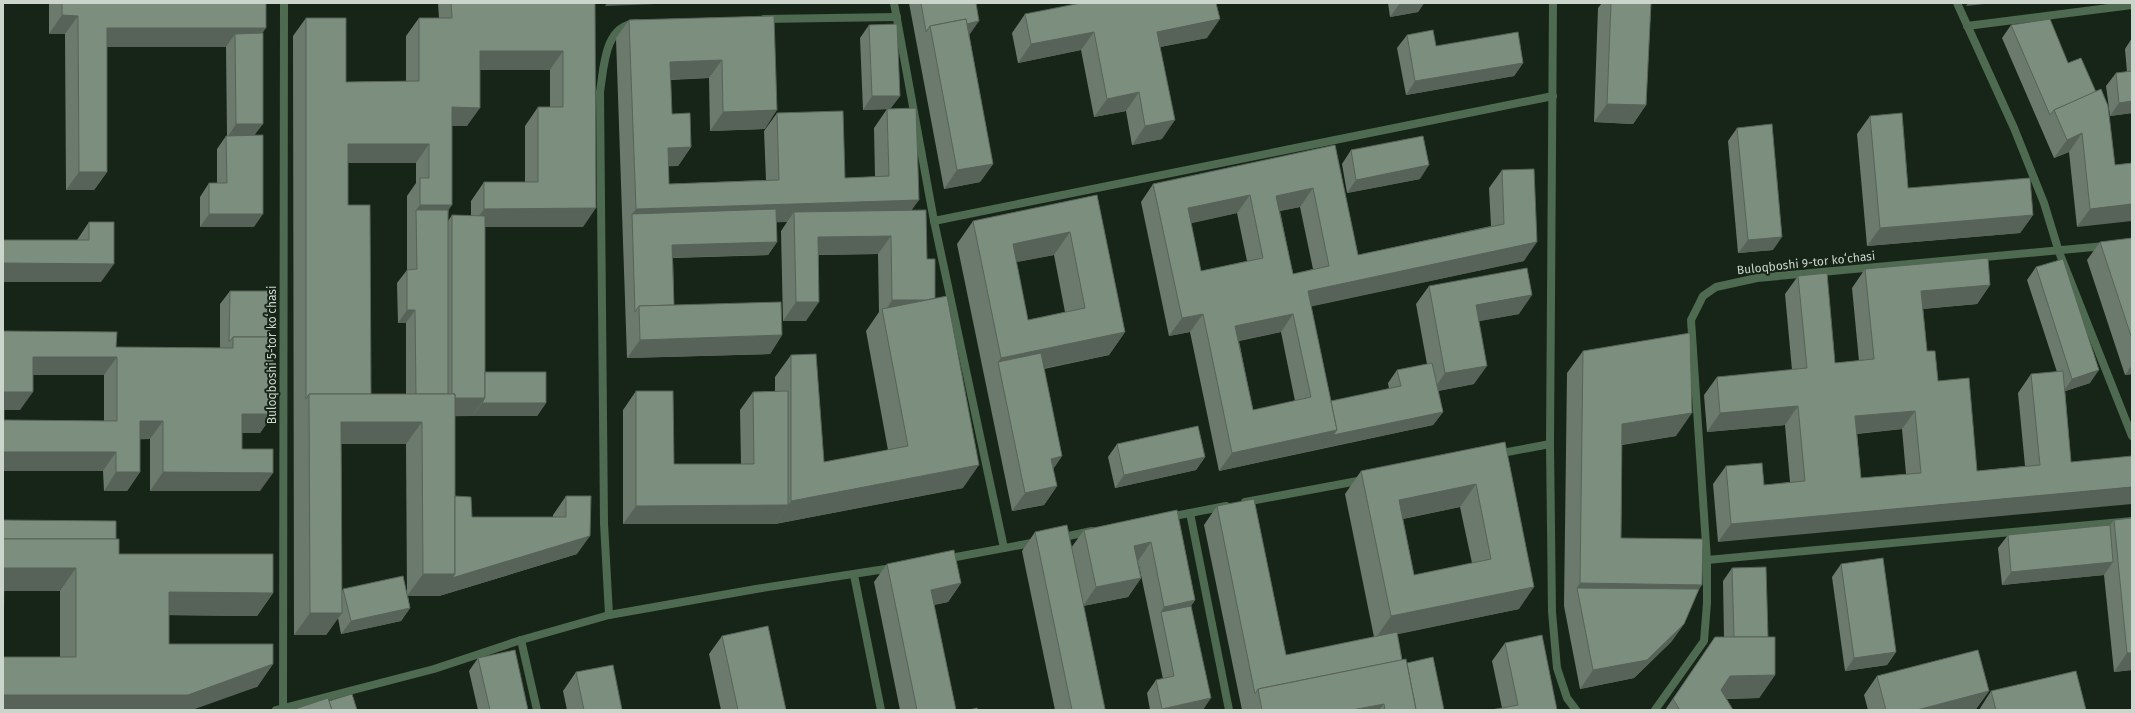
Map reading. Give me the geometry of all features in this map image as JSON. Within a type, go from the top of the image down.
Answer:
[{"type":"street","name":"Buloqboshi 5-tor koʻchasi","points":[[280,709],[284,3]]},
{"type":"street","points":[[894,3],[934,221],[1004,548]]},
{"type":"street","points":[[1553,3],[1550,444],[1552,612],[1557,668],[1567,698],[1576,710]]},
{"type":"street","points":[[1957,3],[2014,128],[2044,203],[2059,252],[2132,436]]},
{"type":"street","points":[[1967,26],[2132,6]]},
{"type":"street","points":[[754,19],[897,17]]},
{"type":"street","points":[[609,615],[604,523],[600,92],[605,60],[611,38],[626,24],[646,22]]},
{"type":"street","points":[[934,221],[1553,96]]},
{"type":"street","name":"Buloqboshi 9-tor koʻchasi","points":[[1655,710],[1704,641],[1707,603],[1707,560],[1691,320],[1703,296],[1716,287],[1757,278],[2059,252],[2117,245]]},
{"type":"street","points":[[1487,456],[1550,444]]},
{"type":"street","points":[[1159,518],[1370,478]]},
{"type":"street","points":[[1190,512],[1229,710]]},
{"type":"street","points":[[1707,560],[2132,521]]},
{"type":"street","points":[[936,560],[1097,530]]},
{"type":"street","points":[[280,709],[434,669],[521,640],[609,615],[756,589],[899,567]]},
{"type":"street","points":[[854,575],[881,710]]},
{"type":"street","points":[[521,640],[537,710]]},
{"type":"building","points":[[62,3],[266,3],[266,28],[107,28],[107,172],[79,172],[78,16],[62,15]]},
{"type":"building","points":[[451,3],[595,3],[596,208],[484,209],[484,182],[538,182],[538,107],[563,107],[563,51],[480,51],[480,108],[452,107],[452,205],[420,205],[420,178],[429,178],[429,144],[348,144],[348,205],[370,205],[371,394],[309,394],[306,399],[306,18],[346,18],[346,82],[419,81],[419,18],[452,18]]},
{"type":"building","points":[[921,3],[976,3],[979,21],[967,24],[966,19],[930,26],[926,32]]},
{"type":"building","points":[[1081,3],[1216,3],[1220,19],[1157,32],[1175,120],[1145,126],[1139,92],[1107,99],[1094,32],[1031,44],[1025,14]]},
{"type":"building","points":[[1611,3],[1651,3],[1646,105],[1607,104]]},
{"type":"building","points":[[774,16],[777,110],[723,112],[722,60],[670,62],[672,114],[690,113],[691,147],[668,148],[669,184],[779,180],[777,113],[843,111],[845,178],[889,176],[887,109],[916,108],[919,200],[636,209],[629,20]]},
{"type":"building","points":[[966,19],[993,164],[957,170],[930,26]]},
{"type":"building","points":[[2050,19],[2068,63],[2081,58],[2096,92],[2054,110],[2050,115],[2011,25]]},
{"type":"building","points":[[897,24],[900,96],[872,96],[869,25]]},
{"type":"building","points":[[1433,30],[1436,46],[1518,32],[1523,63],[1415,81],[1407,35]]},
{"type":"building","points":[[263,33],[263,124],[236,124],[235,34]]},
{"type":"building","points":[[2132,71],[2132,101],[2119,103],[2116,73]]},
{"type":"building","points":[[2101,89],[2108,106],[2115,165],[2132,163],[2132,204],[2090,209],[2082,133],[2067,140],[2054,110]]},
{"type":"building","points":[[1902,113],[1908,188],[2030,178],[2033,215],[1880,228],[1870,116]]},
{"type":"building","points":[[1772,124],[1782,237],[1748,240],[1737,128]]},
{"type":"building","points":[[263,135],[263,214],[209,214],[209,183],[227,183],[226,136]]},
{"type":"building","points":[[1423,136],[1429,165],[1356,180],[1351,150]]},
{"type":"building","points":[[1335,145],[1358,255],[1504,224],[1502,170],[1534,169],[1537,242],[1308,291],[1337,430],[1232,453],[1203,314],[1182,318],[1153,184]],"holes":[[[1313,188],[1329,266],[1293,274],[1276,196]],[[1250,195],[1263,258],[1201,271],[1188,208]],[[1293,314],[1311,397],[1253,410],[1235,326]]]},
{"type":"building","points":[[1097,195],[1125,332],[1001,358],[973,221]],"holes":[[[1070,232],[1085,308],[1028,320],[1013,244]]]},
{"type":"building","points":[[776,209],[777,242],[672,245],[674,305],[639,306],[635,312],[632,214]]},
{"type":"building","points":[[416,210],[448,210],[448,394],[416,394],[415,310],[407,310],[407,270],[417,269]]},
{"type":"building","points":[[926,210],[927,259],[935,259],[935,298],[926,300],[892,300],[891,236],[818,237],[819,302],[796,302],[794,212]]},
{"type":"building","points":[[452,215],[485,216],[485,398],[455,398],[455,394],[452,394]]},
{"type":"building","points":[[89,222],[114,222],[114,264],[3,263],[3,240],[89,240]]},
{"type":"building","points":[[2132,238],[2132,339],[2100,242]]},
{"type":"building","points":[[1988,258],[1990,285],[1921,291],[1927,351],[1935,351],[1938,381],[1969,378],[1977,471],[2040,465],[2031,374],[2063,371],[2071,462],[2132,456],[2132,487],[1731,524],[1726,466],[1762,463],[1764,485],[1805,481],[1798,406],[1720,413],[1717,377],[1807,368],[1798,276],[1827,273],[1835,363],[1874,359],[1865,269]],"holes":[[[1915,411],[1921,473],[1861,478],[1855,416]]]},
{"type":"building","points":[[2063,259],[2099,370],[2072,379],[2036,267]]},
{"type":"building","points":[[1527,268],[1532,295],[1476,305],[1487,366],[1445,373],[1429,286]]},
{"type":"building","points":[[230,291],[270,291],[270,337],[233,337],[229,342]]},
{"type":"building","points":[[947,296],[979,465],[791,501],[791,355],[816,354],[824,462],[908,446],[882,309]]},
{"type":"building","points":[[781,302],[782,335],[640,340],[639,306]]},
{"type":"building","points":[[3,331],[117,332],[116,347],[233,348],[233,337],[273,337],[273,414],[242,414],[242,449],[273,449],[273,473],[163,472],[163,421],[140,421],[140,472],[116,472],[116,452],[3,452]],"holes":[[[33,357],[117,357],[117,421],[4,420],[4,392],[33,392]]]},
{"type":"building","points":[[1690,333],[1692,413],[1622,424],[1621,538],[1703,539],[1702,585],[1580,583],[1583,351]]},
{"type":"building","points":[[1041,353],[1062,456],[1051,459],[1057,486],[1025,493],[998,362]]},
{"type":"building","points":[[1432,363],[1443,412],[1333,435],[1337,430],[1331,401],[1401,386],[1397,370]]},
{"type":"building","points":[[485,372],[546,372],[546,403],[482,403],[485,398]]},
{"type":"building","points":[[636,391],[673,391],[674,464],[754,464],[753,392],[788,391],[788,505],[636,506]]},
{"type":"building","points":[[309,394],[455,394],[455,574],[423,574],[422,422],[341,422],[342,613],[310,613]]},
{"type":"building","points":[[1198,426],[1205,457],[1124,475],[1117,444]]},
{"type":"building","points":[[1505,442],[1534,587],[1391,616],[1361,471]],"holes":[[[1476,484],[1491,559],[1414,575],[1399,500]]]},
{"type":"building","points":[[455,496],[471,497],[472,517],[566,517],[566,496],[591,496],[590,536],[452,578],[455,574]]},
{"type":"building","points":[[1254,499],[1286,655],[1397,632],[1402,660],[1258,689],[1255,694],[1217,506]]},
{"type":"building","points":[[1177,510],[1195,600],[1164,607],[1151,542],[1134,546],[1141,578],[1096,587],[1084,530]]},
{"type":"building","points":[[2132,518],[2132,653],[2127,653],[2114,520]]},
{"type":"building","points":[[3,520],[116,521],[116,539],[3,539]]},
{"type":"building","points":[[1067,525],[1105,709],[1102,710],[1072,710],[1035,532]]},
{"type":"building","points":[[2110,525],[2113,562],[2011,572],[2008,535]]},
{"type":"building","points":[[3,539],[119,539],[119,554],[273,554],[273,593],[169,592],[169,644],[273,644],[273,664],[188,695],[3,695]],"holes":[[[4,568],[76,568],[76,657],[3,657]]]},
{"type":"building","points":[[954,550],[961,583],[931,590],[956,710],[917,710],[887,564]]},
{"type":"building","points":[[1883,558],[1896,652],[1854,658],[1841,564]]},
{"type":"building","points":[[1766,567],[1768,637],[1734,637],[1732,568]]},
{"type":"building","points":[[403,576],[410,608],[351,621],[343,589]]},
{"type":"building","points":[[1577,588],[1699,589],[1684,624],[1647,660],[1593,670]]},
{"type":"building","points":[[1191,606],[1211,698],[1162,709],[1156,680],[1174,676],[1161,612]]},
{"type":"building","points":[[768,626],[786,710],[738,710],[722,636]]},
{"type":"building","points":[[1542,635],[1557,710],[1491,710],[1518,705],[1505,643]]},
{"type":"building","points":[[1715,637],[1775,637],[1775,675],[1730,676],[1721,690],[1733,710],[1680,710],[1673,699]]},
{"type":"building","points":[[515,650],[528,710],[490,710],[478,658]]},
{"type":"building","points":[[1978,650],[1989,691],[1917,710],[1886,710],[1877,676]]},
{"type":"building","points":[[1433,657],[1444,710],[1416,710],[1407,663]]},
{"type":"building","points":[[1406,659],[1416,710],[1385,710],[1384,704],[1352,710],[1262,710],[1258,689]]},
{"type":"building","points":[[613,665],[622,710],[584,710],[576,672]]},
{"type":"building","points":[[2076,671],[2086,710],[1996,710],[1991,691]]},
{"type":"building","points":[[352,694],[357,710],[332,710],[329,701]]},
{"type":"building","points":[[328,698],[332,710],[292,710]]}]
